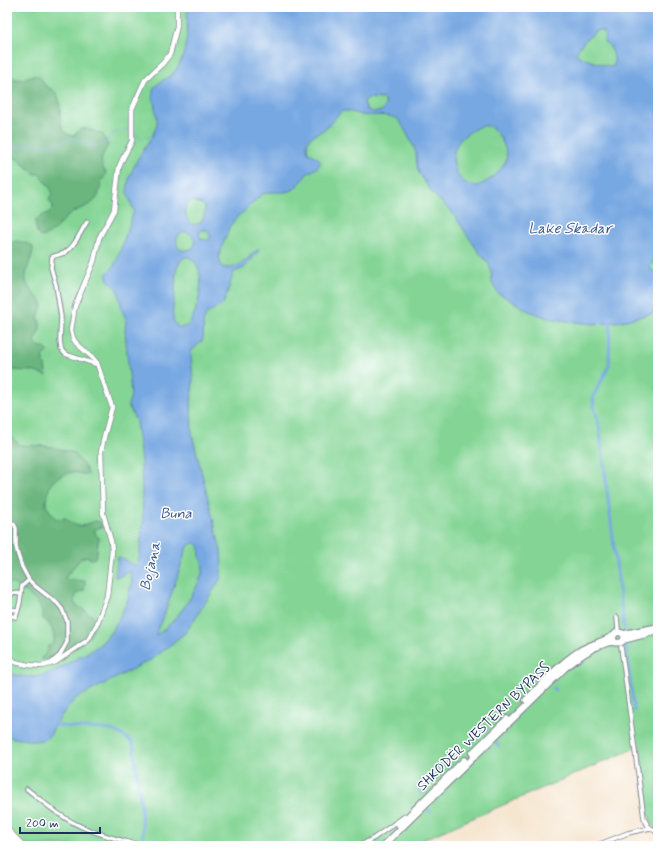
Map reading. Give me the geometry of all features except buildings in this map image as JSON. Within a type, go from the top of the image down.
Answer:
[{"type":"highway","name":"SHKODËR WESTERN BYPASS","points":[[378,846],[563,664],[581,650],[658,627]]},
{"type":"highway","name":"SHKODËR WESTERN BYPASS","points":[[383,846],[578,657],[590,650],[619,638],[658,631]]},
{"type":"main road","points":[[7,654],[14,661],[20,664],[43,666],[56,662],[88,640],[97,624],[107,594],[112,551],[111,541],[103,513],[101,452],[112,407],[97,364],[92,357],[78,346],[73,338],[71,327],[75,306],[94,262],[99,238],[114,210],[119,167],[132,141],[132,109],[145,80],[166,60],[171,51],[177,26],[177,7]]},
{"type":"main road","points":[[7,829],[24,846]]},
{"type":"main road","points":[[7,834],[19,846]]},
{"type":"street","points":[[87,222],[77,240],[68,250],[62,254],[52,257],[51,265],[61,317],[61,349],[65,354],[97,364]]},
{"type":"street","points":[[7,520],[14,524],[16,528],[18,555],[29,580],[34,586],[57,603],[62,609],[67,621],[67,642],[62,652],[56,659],[43,666]]},
{"type":"street","points":[[7,615],[16,617],[22,586],[29,580]]},
{"type":"street","points":[[7,592],[21,594]]},
{"type":"street","points":[[7,609],[18,610]]},
{"type":"street","points":[[617,617],[644,818],[650,828],[658,833]]},
{"type":"street","points":[[27,789],[53,810],[77,825],[98,833],[143,846]]},
{"type":"street","points":[[358,846],[380,834],[415,809]]},
{"type":"street","points":[[595,846],[628,833],[650,828]]},
{"type":"green space","points":[[7,7],[658,7],[658,836],[647,812],[640,746],[408,846],[7,846]]},
{"type":"green space","points":[[7,72],[16,79],[32,76],[40,77],[45,85],[54,91],[58,97],[60,103],[61,124],[67,134],[74,136],[81,129],[92,130],[103,134],[108,146],[102,159],[102,166],[106,172],[101,182],[97,198],[90,204],[72,213],[54,230],[43,237],[39,236],[35,225],[38,218],[52,210],[53,206],[49,200],[52,193],[51,189],[39,174],[35,174],[16,158],[7,154]]},
{"type":"green space","points":[[16,241],[29,244],[33,247],[26,273],[26,281],[29,288],[43,305],[38,317],[40,329],[34,343],[48,351],[43,356],[47,376],[32,371],[10,370],[9,382],[7,383],[7,246]]},
{"type":"green space","points":[[7,433],[20,445],[50,447],[74,453],[85,467],[88,475],[72,472],[58,477],[50,485],[46,506],[56,519],[66,518],[77,526],[96,521],[100,522],[102,527],[95,529],[95,533],[99,539],[95,558],[91,559],[86,556],[80,559],[64,579],[85,581],[84,591],[77,593],[74,601],[75,604],[97,619],[92,633],[85,641],[67,652],[42,660],[41,658],[49,650],[47,647],[54,641],[52,628],[43,619],[41,608],[34,600],[20,588],[11,583],[7,583]]},
{"type":"water","name":"Lake Skadar","points":[[187,7],[658,7],[658,260],[653,261],[650,267],[654,272],[658,271],[658,312],[610,323],[593,324],[566,321],[548,318],[529,311],[498,293],[492,283],[489,264],[478,251],[452,212],[433,194],[419,173],[414,147],[400,121],[396,118],[386,116],[366,115],[342,111],[330,125],[314,135],[308,141],[308,152],[321,161],[318,167],[308,173],[293,190],[262,194],[237,217],[230,226],[219,256],[221,266],[231,268],[241,264],[258,249],[259,251],[244,268],[234,272],[224,302],[221,306],[205,316],[202,341],[191,352],[193,380],[191,405],[192,434],[221,551],[222,566],[220,580],[186,632],[154,658],[75,699],[61,716],[50,735],[44,740],[35,741],[7,737],[7,672],[28,677],[45,675],[53,672],[98,646],[109,635],[117,622],[129,597],[128,595],[132,584],[130,571],[121,576],[115,577],[118,557],[126,560],[132,565],[137,565],[139,559],[143,522],[141,461],[136,421],[128,405],[131,395],[125,331],[126,319],[122,310],[118,291],[108,280],[106,274],[117,260],[134,211],[127,192],[129,178],[137,160],[152,137],[157,125],[153,89],[175,71],[185,49]],"holes":[[[599,30],[604,32],[604,42],[610,46],[613,53],[613,67],[605,66],[576,54],[585,40]],[[368,98],[383,99],[385,101],[385,105],[383,110],[374,112],[367,110],[364,102]],[[480,126],[488,126],[492,128],[503,142],[507,156],[504,164],[493,177],[474,186],[467,184],[457,174],[453,160],[456,146],[467,134]],[[192,201],[202,204],[205,207],[202,220],[200,223],[195,225],[189,222],[186,212],[186,204]],[[202,230],[207,230],[209,232],[209,240],[200,238],[199,233]],[[183,232],[186,232],[193,237],[195,242],[193,248],[183,250],[178,248],[177,237]],[[185,257],[189,257],[195,262],[199,270],[200,278],[199,298],[193,316],[187,326],[179,328],[174,322],[173,315],[176,274],[179,264]],[[193,543],[196,543],[200,547],[203,568],[197,586],[192,596],[178,615],[170,624],[156,635],[187,547]]]},
{"type":"waterway","points":[[7,144],[19,147],[34,143],[48,145],[74,139],[89,145],[99,146],[106,142],[114,133],[128,129]]},
{"type":"waterway","points":[[135,132],[140,138],[152,137]]},
{"type":"waterway","points":[[610,319],[609,366],[593,397],[599,424],[624,629]]},
{"type":"waterway","points":[[626,646],[634,711]]},
{"type":"waterway","points":[[539,671],[543,675]]},
{"type":"waterway","points":[[56,725],[111,730],[126,737],[133,743],[143,837],[149,844],[157,846]]},
{"type":"waterway","points":[[483,727],[486,731]]},
{"type":"waterway","points":[[419,788],[421,793]]},
{"type":"water label","name":"Buna","points":[[176,513]]},
{"type":"water label","name":"Bojana","points":[[150,566]]}]
